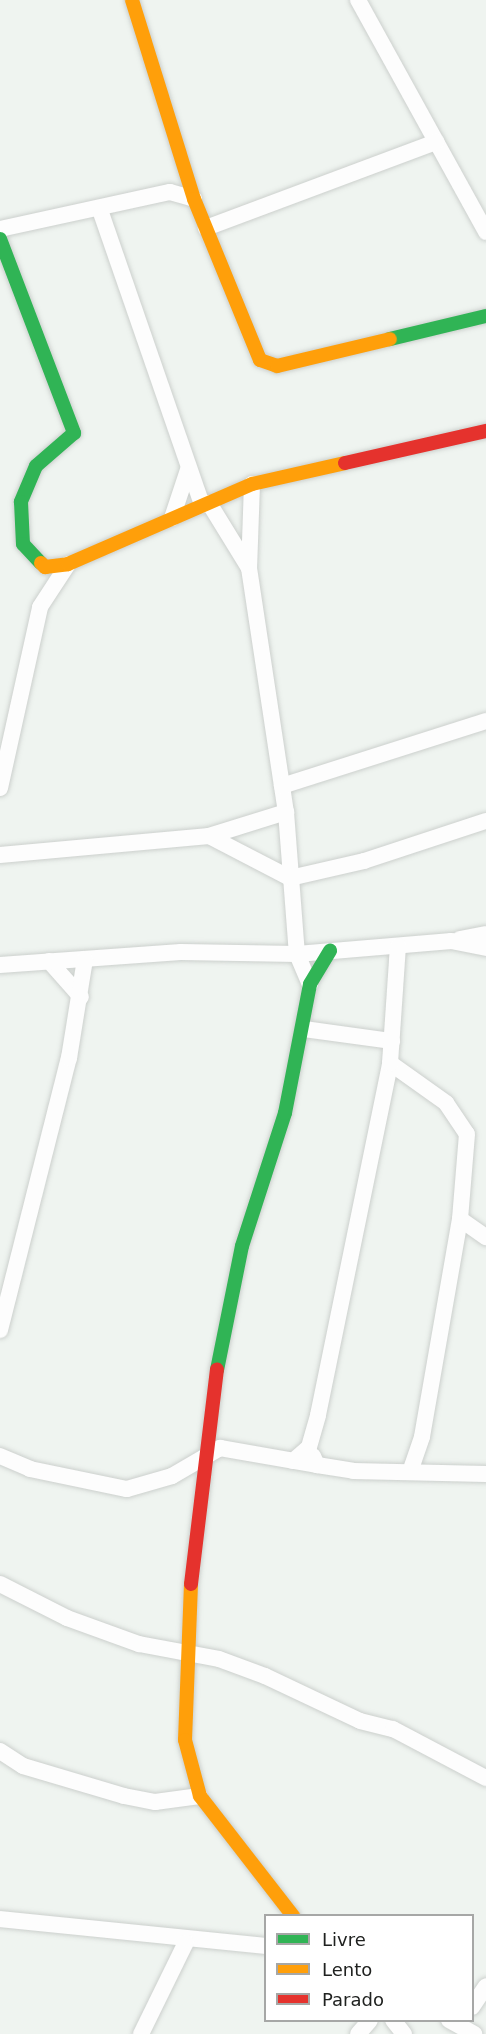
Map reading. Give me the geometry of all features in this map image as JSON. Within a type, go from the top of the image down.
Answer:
[{"type":"street","points":[[132,0],[194,198],[253,346],[268,366],[486,316]]},
{"type":"street","points":[[358,0],[486,232]]},
{"type":"street","points":[[206,228],[436,142]]},
{"type":"street","points":[[170,192],[187,176]]},
{"type":"street","points":[[0,229],[100,210],[170,192],[194,198]]},
{"type":"street","points":[[100,210],[188,470],[206,504],[249,568]]},
{"type":"street","points":[[0,239],[74,432],[36,466],[21,502],[20,530],[26,552],[45,567],[68,564],[252,484],[486,430]]},
{"type":"street","points":[[172,518],[188,470]]},
{"type":"street","points":[[252,484],[249,568],[286,812],[297,954],[310,984]]},
{"type":"street","points":[[0,788],[40,607],[68,564]]},
{"type":"street","points":[[282,786],[486,721]]},
{"type":"street","points":[[0,855],[209,836],[286,812]]},
{"type":"street","points":[[209,836],[290,878],[363,861],[486,821]]},
{"type":"street","points":[[0,965],[181,952],[297,954],[451,941],[486,934]]},
{"type":"street","points":[[451,941],[486,948]]},
{"type":"street","points":[[317,1465],[309,1447],[390,1063],[398,946]]},
{"type":"street","points":[[291,1914],[200,1796],[185,1740],[185,1657],[203,1455],[242,1246],[285,1113],[304,1029],[310,984],[330,951]]},
{"type":"street","points":[[0,1330],[81,997],[86,959]]},
{"type":"street","points":[[49,961],[81,997]]},
{"type":"street","points":[[304,1029],[392,1041]]},
{"type":"street","points":[[390,1063],[460,1118],[467,1151],[460,1219],[422,1437],[410,1472]]},
{"type":"street","points":[[460,1219],[486,1237]]},
{"type":"street","points":[[293,1461],[309,1447]]},
{"type":"street","points":[[0,1456],[30,1469],[112,1488],[138,1488],[172,1476],[203,1455],[237,1448],[317,1465],[410,1472],[486,1474]]},
{"type":"street","points":[[172,1476],[200,1485]]},
{"type":"street","points":[[0,1584],[67,1618],[185,1657],[219,1659],[265,1676],[360,1721],[393,1729],[486,1778]]},
{"type":"street","points":[[0,1751],[23,1766],[123,1796],[155,1802],[200,1796]]},
{"type":"street","points":[[0,1919],[186,1942],[264,1946]]},
{"type":"street","points":[[141,2034],[186,1942]]},
{"type":"street","points":[[474,2004],[486,1986]]},
{"type":"street","points":[[358,2034],[368,2022]]},
{"type":"street","points":[[395,2022],[404,2034]]},
{"type":"traffic: fast","points":[[0,239],[74,433],[36,466],[21,502],[23,544],[41,563]]},
{"type":"traffic: fast","points":[[390,339],[486,316]]},
{"type":"traffic: fast","points":[[217,1370],[242,1246],[285,1113],[310,984],[330,951]]},
{"type":"traffic: slow","points":[[132,0],[194,199],[260,360],[277,366],[390,339]]},
{"type":"traffic: slow","points":[[41,563],[45,567],[68,564],[252,484],[345,463]]},
{"type":"traffic: slow","points":[[191,1584],[185,1740],[200,1796],[291,1914]]},
{"type":"traffic: jam","points":[[345,463],[486,431]]},
{"type":"traffic: jam","points":[[191,1584],[217,1370]]}]
